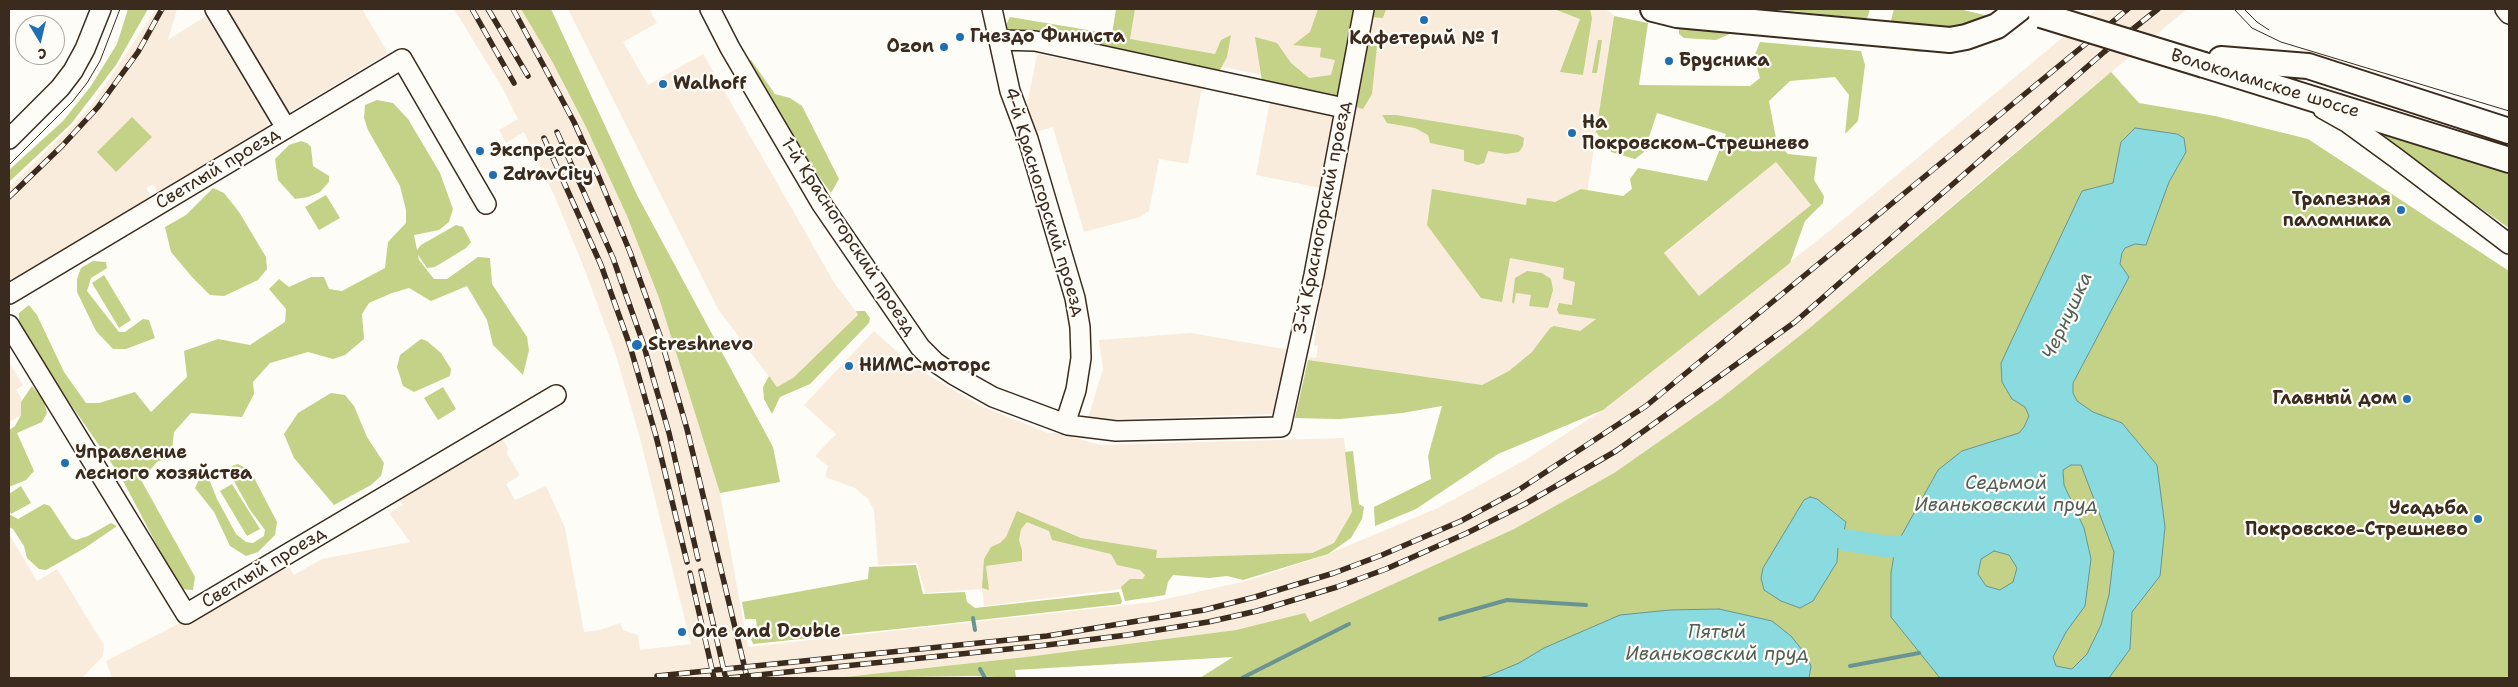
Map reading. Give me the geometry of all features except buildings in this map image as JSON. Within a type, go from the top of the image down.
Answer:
[{"type":"main road","points":[[1652,9],[1677,15],[1950,40],[1966,37],[1997,26],[2032,10]]},
{"type":"main road","name":"Волоколамское шоссе","points":[[2032,10],[2207,62],[2279,87],[2509,160]]},
{"type":"main road","name":"Волоколамское шоссе","points":[[2207,62],[2308,66],[2509,131]]},
{"type":"street","points":[[10,137],[60,88],[73,70],[85,49],[101,9]]},
{"type":"street","points":[[215,9],[286,128]]},
{"type":"street","name":"1-й Красногорский проезд","points":[[710,9],[730,48],[821,203],[920,347],[935,362],[954,376],[994,397],[1065,424],[1088,429],[1116,431],[1281,427]]},
{"type":"street","name":"4-й Красногорский проезд","points":[[992,9],[1010,91],[1028,139],[1076,298],[1080,327],[1081,358],[1076,390],[1065,424]]},
{"type":"street","name":"3-й Красногорский проезд","points":[[1281,427],[1314,275],[1364,9]]},
{"type":"street","points":[[2504,9],[2509,14]]},
{"type":"street","points":[[1000,40],[1035,41],[1344,108]]},
{"type":"street","name":"Светлый проезд","points":[[9,294],[402,59],[486,204]]},
{"type":"street","points":[[2279,87],[2302,97],[2348,124],[2509,244]]},
{"type":"street","name":"Светлый проезд","points":[[9,325],[186,614],[556,395]]},
{"type":"shaded area","points":[[156,9],[177,9],[168,40],[206,16],[269,122],[267,127],[176,181],[177,183],[158,194],[153,184],[146,188],[152,198],[9,283],[9,187],[94,102]]},
{"type":"shaded area","points":[[226,9],[362,9],[388,53],[288,113]]},
{"type":"shaded area","points":[[454,9],[521,9],[553,63],[586,127],[627,216],[659,298],[720,493],[748,647],[1153,602],[1250,580],[1328,554],[1438,508],[1525,460],[1603,410],[1833,228],[2097,9],[2187,9],[2001,164],[1812,326],[1720,399],[1614,473],[1514,529],[1310,623],[1305,614],[1236,630],[1026,657],[836,678],[112,678],[106,661],[289,567],[294,575],[322,559],[410,542],[389,513],[403,505],[397,496],[499,434],[508,448],[507,454],[520,475],[506,484],[515,500],[546,486],[565,528],[584,632],[600,630],[620,623],[623,630],[638,635],[640,650],[691,644],[640,438],[615,352],[584,268],[554,195],[524,132],[506,143],[499,130],[518,119],[503,89]]},
{"type":"shaded area","points":[[568,9],[653,9],[650,11],[657,23],[623,42],[648,85],[703,54],[835,284],[859,315],[793,378],[777,387],[718,309]]},
{"type":"shaded area","points":[[1135,9],[1356,9],[1339,91],[1128,47]]},
{"type":"shaded area","points":[[1369,9],[1605,9],[1614,15],[1585,207],[1597,318],[1580,331],[1544,376],[1443,405],[1402,413],[1340,419],[1295,418],[1309,357],[1316,358],[1318,346],[1314,345],[1317,318]]},
{"type":"shaded area","points":[[1037,54],[1202,87],[1188,164],[1159,159],[1149,211],[1140,217],[1084,232],[1053,127],[1036,132],[1023,107],[1027,106]]},
{"type":"shaded area","points":[[1270,101],[1331,114],[1334,120],[1321,188],[1256,175]]},
{"type":"shaded area","points":[[1776,162],[1811,205],[1699,297],[1664,254]]},
{"type":"shaded area","points":[[874,331],[913,366],[981,406],[1048,433],[1057,433],[1101,445],[1344,438],[1352,512],[1334,543],[1312,553],[1156,558],[1155,585],[984,606],[982,589],[925,593],[917,563],[878,565],[874,510],[868,499],[855,488],[825,477],[828,466],[815,456],[836,434],[804,405]]},
{"type":"shaded area","points":[[1191,333],[1290,350],[1286,358],[1273,414],[1096,420],[1088,418],[1103,369],[1099,340]]},
{"type":"shaded area","points":[[9,362],[23,385],[16,390],[29,411],[9,422]]},
{"type":"shaded area","points":[[9,534],[37,581],[57,569],[104,645],[103,656],[82,678],[9,678]]},
{"type":"green space","points":[[128,9],[148,9],[116,65],[71,124],[9,182],[9,170],[63,121],[91,86],[117,44]]},
{"type":"green space","points":[[521,9],[551,9],[637,195],[773,447],[780,482],[720,493],[659,298],[627,216],[586,127],[553,63]]},
{"type":"green space","points":[[1116,9],[1135,9],[1130,39],[1215,54],[1221,40],[1231,35],[1227,57],[1220,70],[1206,69],[1007,31],[1006,25],[1010,17],[1112,34]]},
{"type":"green space","points":[[1318,9],[1386,9],[1383,18],[1371,17],[1367,44],[1377,46],[1372,94],[1363,109],[1262,81],[1255,37],[1277,43],[1291,63],[1309,78],[1331,75],[1335,60],[1320,57],[1321,48],[1293,45],[1310,32]]},
{"type":"green space","points":[[1554,9],[1590,9],[1592,18],[1583,75],[1560,72],[1580,19]]},
{"type":"green space","points":[[1774,9],[1870,9],[1867,19]]},
{"type":"green space","points":[[1894,9],[1959,9],[2019,23],[1994,40],[1976,46],[1950,51],[1919,52],[1884,47]]},
{"type":"green space","points":[[1614,16],[1648,23],[1639,85],[1750,86],[1760,78],[1754,57],[1760,42],[1861,51],[1865,65],[1858,121],[1845,134],[1849,95],[1835,77],[1790,81],[1769,101],[1777,144],[1788,154],[1817,157],[1814,180],[1824,196],[1823,203],[1805,221],[1790,263],[1603,410],[1498,454],[1416,509],[1375,526],[1374,507],[1431,479],[1428,456],[1442,406],[1402,413],[1340,419],[1295,418],[1308,360],[1482,385],[1509,371],[1532,352],[1550,328],[1554,326],[1580,331],[1596,319],[1559,314],[1557,310],[1559,303],[1572,305],[1575,282],[1563,279],[1564,268],[1510,258],[1502,302],[1481,298],[1427,225],[1432,189],[1526,205],[1527,198],[1555,202],[1581,189],[1623,196],[1632,189],[1630,179],[1638,168],[1707,181],[1726,134],[1657,113],[1644,152],[1635,159],[1611,152],[1596,132]],"holes":[[[1776,162],[1811,205],[1699,296],[1664,253]]]},
{"type":"green space","points":[[1679,27],[1734,32],[1716,40],[1684,38],[1679,34]]},
{"type":"green space","points":[[1598,40],[1602,40],[1597,73],[1592,73]]},
{"type":"green space","points":[[751,60],[775,94],[790,98],[802,106],[839,179],[831,193],[801,152],[748,61]]},
{"type":"green space","points":[[2111,72],[2139,103],[2215,116],[2308,139],[2509,271],[2509,678],[1200,678],[1233,657],[1015,670],[1016,678],[974,676],[836,678],[1026,657],[1236,630],[1305,613],[1310,622],[1514,529],[1614,473],[1720,399],[1812,326]]},
{"type":"green space","points":[[377,100],[393,103],[408,119],[440,173],[453,209],[449,222],[439,230],[414,235],[417,250],[421,245],[456,225],[463,227],[471,242],[466,248],[435,267],[427,268],[418,255],[419,260],[434,279],[447,279],[478,257],[490,258],[492,284],[527,337],[529,350],[523,375],[493,345],[487,320],[467,286],[431,301],[409,288],[392,293],[369,303],[362,314],[364,339],[345,355],[333,359],[308,352],[270,363],[253,382],[254,394],[242,417],[191,413],[174,432],[171,459],[158,461],[141,480],[195,577],[193,590],[180,589],[121,477],[24,337],[19,326],[19,313],[29,305],[37,315],[64,372],[86,403],[99,403],[135,392],[151,412],[187,377],[184,351],[218,339],[250,345],[285,322],[286,309],[269,289],[279,279],[289,287],[311,277],[324,277],[329,289],[342,291],[385,268],[388,242],[406,223],[406,210],[400,186],[368,130],[364,118],[365,105]]},
{"type":"green space","points":[[1382,115],[1396,115],[1518,135],[1524,138],[1523,146],[1519,152],[1506,154],[1488,151],[1484,163],[1478,165],[1464,161],[1464,150],[1430,143],[1428,135],[1415,128],[1387,123]]},
{"type":"green space","points":[[132,117],[152,137],[116,172],[97,152]]},
{"type":"green space","points":[[2389,135],[2509,174],[2509,228],[2388,143],[2383,137]]},
{"type":"green space","points":[[301,141],[311,147],[313,166],[329,176],[329,182],[320,192],[308,197],[295,199],[278,180],[275,159],[289,145]]},
{"type":"green space","points":[[213,188],[224,193],[239,212],[266,257],[267,269],[258,280],[224,296],[210,295],[192,277],[171,252],[165,227],[186,215]]},
{"type":"green space","points":[[326,195],[340,218],[319,230],[305,207]]},
{"type":"green space","points":[[93,261],[106,262],[107,268],[91,278],[87,291],[119,332],[125,332],[143,319],[149,320],[155,338],[126,349],[113,349],[96,331],[77,292],[77,279],[81,268]]},
{"type":"green space","points":[[1527,271],[1542,273],[1551,279],[1553,290],[1548,308],[1529,306],[1531,295],[1516,293],[1514,304],[1512,302],[1515,278]]},
{"type":"green space","points":[[104,275],[131,320],[119,328],[92,283]]},
{"type":"green space","points":[[856,311],[865,311],[870,318],[869,323],[810,384],[780,397],[772,414],[764,399],[763,387],[769,376],[777,387],[793,378],[858,315]]},
{"type":"green space","points":[[421,339],[427,341],[441,353],[451,369],[450,376],[414,392],[403,386],[397,367],[400,355]]},
{"type":"green space","points":[[32,386],[44,401],[47,413],[42,422],[17,433],[34,471],[26,480],[9,487],[9,430],[15,426],[21,415],[21,402]]},
{"type":"green space","points":[[443,387],[456,409],[438,420],[424,398]]},
{"type":"green space","points":[[331,393],[345,395],[354,406],[367,437],[384,463],[381,476],[371,485],[334,505],[294,458],[284,434],[298,413]]},
{"type":"green space","points":[[1353,451],[1359,504],[1364,507],[1362,519],[1351,538],[1328,554],[1243,580],[1227,576],[1209,578],[1173,575],[1168,582],[1165,595],[1125,601],[1121,587],[1130,579],[1143,579],[1145,575],[1140,570],[1117,565],[1111,554],[1052,540],[1049,531],[1027,522],[1021,529],[1019,540],[1022,550],[1022,561],[986,566],[989,590],[982,588],[984,559],[991,547],[1000,543],[1006,537],[1017,511],[1081,538],[1157,550],[1156,558],[1312,553],[1334,543],[1352,512],[1345,452]]},
{"type":"green space","points":[[238,464],[250,470],[277,522],[275,535],[258,552],[246,556],[230,546],[214,512],[195,488],[201,476],[207,474],[217,499],[236,534],[246,542],[253,543],[264,536],[265,530],[250,510],[229,472],[232,466]]},
{"type":"green space","points":[[232,484],[260,529],[247,536],[220,491]]},
{"type":"green space","points":[[21,486],[31,503],[11,514],[9,510],[9,494]]},
{"type":"green space","points":[[44,504],[50,506],[71,538],[76,540],[88,536],[111,523],[117,526],[85,548],[46,570],[39,569],[27,558],[24,546],[13,529],[9,527],[9,514],[18,519]]},
{"type":"green space","points":[[916,565],[923,594],[965,592],[967,602],[975,608],[1119,592],[1122,601],[1121,604],[753,644],[751,639],[757,629],[756,619],[745,619],[742,602],[868,579],[869,567]]},
{"type":"water","name":"Седьмой Иваньковский пруд","points":[[2135,128],[2177,134],[2184,138],[2186,152],[2169,182],[2146,245],[2135,244],[2125,248],[2122,253],[2120,264],[2129,277],[2073,383],[2073,393],[2077,401],[2093,412],[2122,423],[2157,465],[2165,527],[2160,576],[2132,612],[2130,649],[2109,678],[1940,678],[1891,617],[1891,573],[1894,555],[1883,546],[1899,540],[1938,470],[1962,451],[2019,433],[2024,427],[2029,416],[2025,407],[2012,399],[2002,382],[2001,363],[2082,191],[2113,183],[2121,142]],"holes":[[[2071,465],[2081,465],[2114,552],[2109,595],[2101,625],[2087,654],[2072,669],[2056,666],[2053,657],[2066,632],[2085,606],[2091,559],[2084,528],[2064,485],[2063,470]],[[1994,551],[2009,555],[2017,568],[2013,582],[2000,590],[1986,586],[1978,574],[1981,559]]]},
{"type":"water","points":[[1810,497],[1817,499],[1846,522],[1844,531],[1848,536],[1869,541],[1876,545],[1843,545],[1838,548],[1837,562],[1813,601],[1800,608],[1781,601],[1764,590],[1761,578],[1763,568],[1804,500]]},
{"type":"water","name":"Пятый Иваньковский пруд","points":[[1719,609],[1772,621],[1791,636],[1806,655],[1811,666],[1809,678],[1477,678],[1488,676],[1519,663],[1544,648],[1620,615],[1670,610]]},
{"type":"waterway","name":"Чернушка","points":[[1846,540],[1883,546],[1913,547]]},
{"type":"waterway","points":[[1440,619],[1507,600],[1586,605]]},
{"type":"waterway","points":[[973,618],[975,630]]},
{"type":"waterway","points":[[1242,678],[1349,624]]},
{"type":"waterway","points":[[1850,666],[1919,653]]},
{"type":"waterway","points":[[980,669],[985,678]]},
{"type":"tram line","points":[[9,165],[72,102],[87,83],[100,61],[120,9]]},
{"type":"tram line","points":[[2234,9],[2252,28],[2281,42],[2509,111]]},
{"type":"tram line","points":[[2244,9],[2257,22],[2269,30]]},
{"type":"railway","points":[[9,197],[62,146],[98,107],[138,52],[162,9]]},
{"type":"railway","points":[[472,9],[514,83]]},
{"type":"railway","points":[[488,9],[528,76]]},
{"type":"railway","points":[[513,9],[574,122],[598,175],[630,252],[660,336],[687,429],[746,673]]},
{"type":"railway","points":[[657,676],[1047,636],[1204,610],[1334,573],[1382,555],[1461,521],[1517,491],[1646,406],[2128,9]]},
{"type":"railway","points":[[729,678],[1047,645],[1208,622],[1257,611],[1337,587],[1386,569],[1467,533],[1525,504],[1616,451],[1795,322],[2104,52],[2158,9]]},
{"type":"railway","points":[[557,132],[613,258],[643,343],[669,433],[698,559]]},
{"type":"railway","points":[[544,138],[601,265],[630,346],[656,436],[687,562]]},
{"type":"railway","points":[[701,571],[725,675]]},
{"type":"railway","points":[[690,573],[714,678]]},
{"type":"place","name":"Кафетерий № 1","points":[[1424,20]]},
{"type":"place","name":"Гнездо Финиста","points":[[960,37]]},
{"type":"place","name":"Ozon","points":[[944,47]]},
{"type":"place","name":"Брусника","points":[[1669,61]]},
{"type":"place","name":"Walhoff","points":[[663,84]]},
{"type":"place","name":"На Покровском-Стрешнево","points":[[1572,133]]},
{"type":"place","name":"Экспрессо","points":[[480,151]]},
{"type":"place","name":"ZdravCity","points":[[493,175]]},
{"type":"place","name":"Трапезная паломника","points":[[2401,210]]},
{"type":"place","name":"Streshnevo","points":[[637,345]]},
{"type":"place","name":"НИМС-моторс","points":[[849,366]]},
{"type":"place","name":"Главный дом","points":[[2407,399]]},
{"type":"place","name":"Управление лесного хозяйства","points":[[65,463]]},
{"type":"place","name":"Усадьба Покровское-Стрешнево","points":[[2478,519]]},
{"type":"place","name":"One and Double","points":[[682,632]]}]
